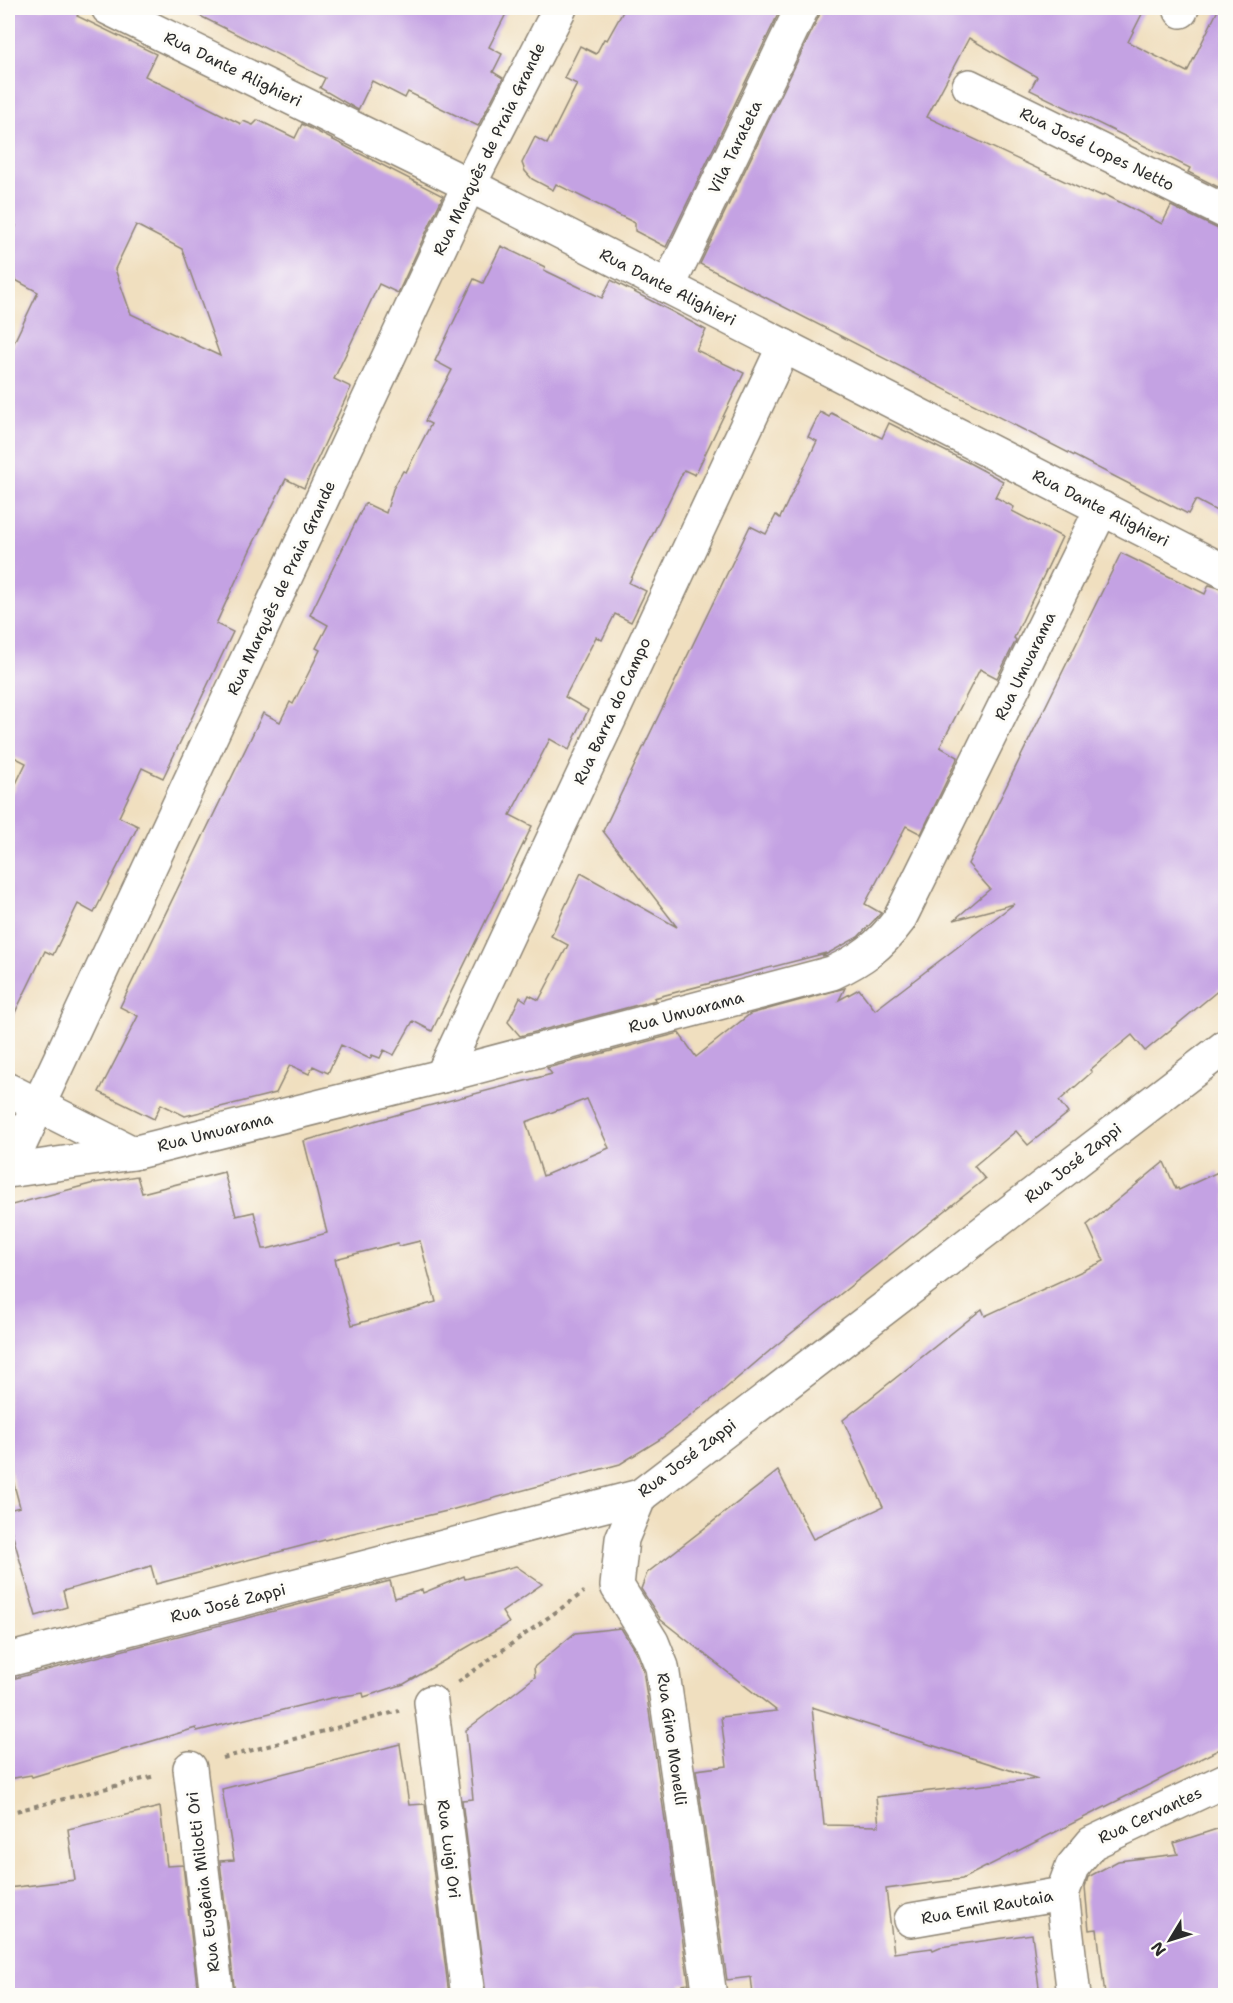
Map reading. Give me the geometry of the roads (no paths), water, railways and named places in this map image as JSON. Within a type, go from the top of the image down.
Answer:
[{"type":"street","name":"Rua Dante Alighieri","points":[[108,8],[469,185],[1226,572]]},
{"type":"street","name":"Rua Marquês de Praia Grande","points":[[8,1170],[469,185],[560,8]]},
{"type":"street","name":"Vila Tarateta","points":[[668,287],[802,8]]},
{"type":"street","name":"Rua José Lopes Netto","points":[[969,86],[1226,212]]},
{"type":"street","name":"Rua Barra do Campo","points":[[442,1076],[784,346]]},
{"type":"street","name":"Rua Umuarama","points":[[8,1170],[134,1152],[442,1076],[832,973],[861,959],[883,941],[899,920],[1102,508]]},
{"type":"street","name":"Rua José Zappi","points":[[8,1660],[640,1496],[1226,1046]]},
{"type":"street","points":[[8,1090],[134,1152]]},
{"type":"street","name":"Rua Gino Monelli","points":[[640,1496],[622,1539],[617,1586],[652,1642],[662,1667],[710,1995]]},
{"type":"street","name":"Rua Luigi Ori","points":[[430,1702],[468,1995]]},
{"type":"street","name":"Rua Eugênia Milotti Ori","points":[[190,1768],[217,1995]]},
{"type":"street","name":"Rua Cervantes","points":[[1074,1995],[1062,1894],[1072,1867],[1092,1843],[1226,1780]]},
{"type":"street","name":"Rua Emil Rautaia","points":[[911,1920],[1062,1894]]}]
